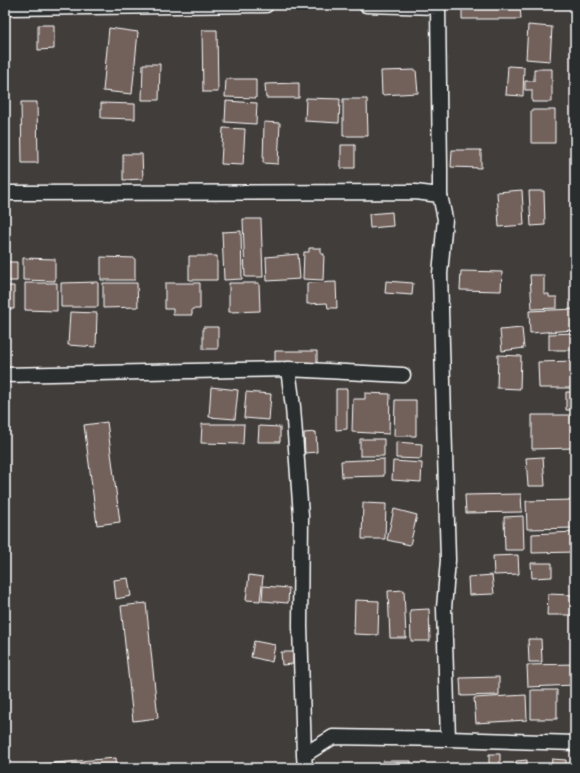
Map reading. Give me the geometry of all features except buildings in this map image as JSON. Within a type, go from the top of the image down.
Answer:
[{"type":"street","points":[[5,8],[266,5]]},
{"type":"street","points":[[366,5],[438,6],[440,195],[445,219],[440,274],[448,560],[444,608],[448,739]]},
{"type":"street","points":[[5,193],[414,192],[440,195]]},
{"type":"street","points":[[288,369],[293,407],[301,516],[300,626],[305,761]]},
{"type":"street","points":[[5,375],[288,369],[403,375]]},
{"type":"street","points":[[305,761],[333,737],[575,743]]}]
